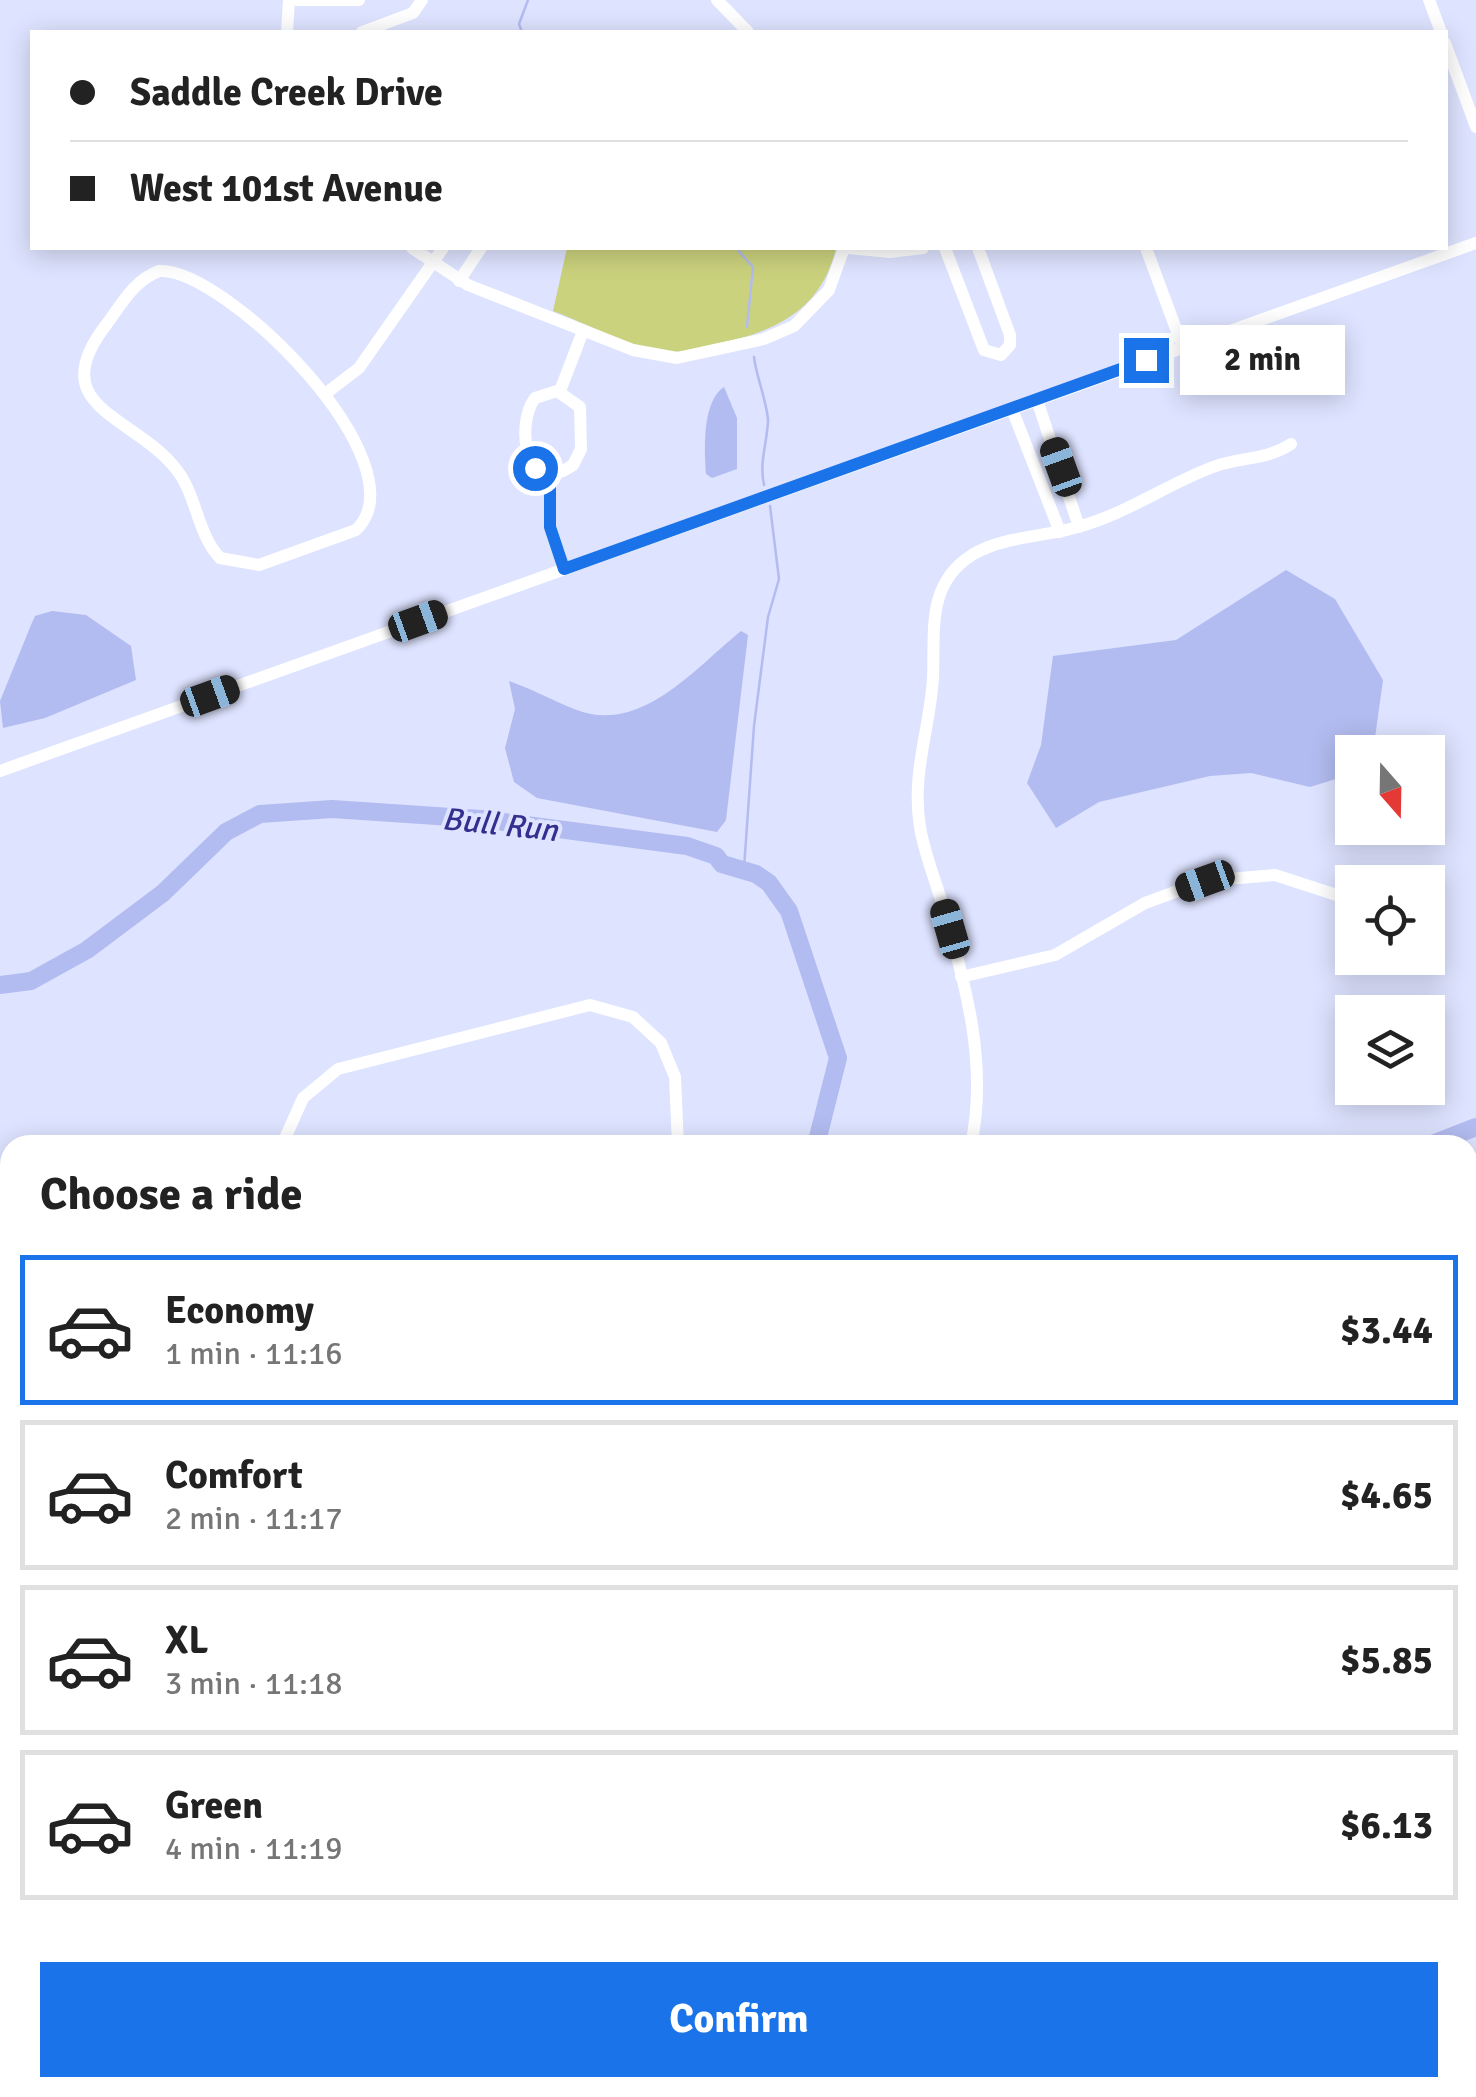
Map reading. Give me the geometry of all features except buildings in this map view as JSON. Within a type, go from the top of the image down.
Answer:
[{"type":"street","points":[[286,30],[293,0],[359,0]]},
{"type":"street","points":[[368,30],[413,14],[422,0]]},
{"type":"street","points":[[717,0],[746,30]]},
{"type":"street","points":[[1429,0],[1440,30]]},
{"type":"street","points":[[1448,51],[1476,127]]},
{"type":"street","points":[[0,771],[1476,244]]},
{"type":"street","points":[[415,250],[459,280],[665,358],[701,356],[764,339],[794,326],[819,304],[834,281],[845,250]]},
{"type":"street","points":[[325,394],[359,368],[442,250]]},
{"type":"street","points":[[459,280],[479,250]]},
{"type":"street","points":[[868,250],[906,250]]},
{"type":"street","points":[[945,250],[984,350],[1001,355],[1010,345],[1010,335],[979,250]]},
{"type":"street","points":[[1147,250],[1183,348]]},
{"type":"street","points":[[159,272],[193,278],[291,354],[325,394],[364,463],[372,492],[368,510],[350,533],[259,566],[236,564],[216,553],[176,468],[94,401],[82,377],[90,346],[136,285],[159,272]]},
{"type":"street","points":[[560,392],[583,330]]},
{"type":"street","points":[[560,392],[580,407],[581,449],[573,465],[550,473],[535,468],[526,455],[526,416],[535,398],[560,392]]},
{"type":"street","points":[[1037,400],[1079,527]]},
{"type":"street","points":[[1012,408],[1060,532]]},
{"type":"street","points":[[972,1135],[978,1065],[961,977],[918,817],[917,770],[932,685],[934,611],[948,578],[971,556],[997,544],[1079,527],[1140,504],[1211,468],[1274,455],[1292,444]]},
{"type":"street","points":[[550,473],[550,527],[564,569]]},
{"type":"street","points":[[961,977],[1055,955],[1145,903],[1205,881],[1275,875],[1335,894]]},
{"type":"street","points":[[286,1135],[303,1098],[338,1069],[590,1005],[626,1013],[661,1043],[675,1077],[678,1135]]},
{"type":"green space","points":[[567,250],[835,250],[820,286],[795,313],[743,338],[692,350],[669,352],[647,348],[553,311]]},
{"type":"water","points":[[724,387],[737,418],[737,469],[712,478],[706,474],[706,427],[712,403]]},
{"type":"water","points":[[1286,570],[1335,599],[1383,680],[1375,735],[1335,735],[1335,779],[1310,787],[1251,773],[1210,776],[1099,802],[1056,828],[1027,783],[1041,745],[1053,656],[1176,640]]},
{"type":"water","points":[[52,611],[86,615],[131,646],[136,680],[45,718],[3,728],[0,701],[31,625],[35,616]]},
{"type":"water","points":[[741,631],[748,635],[726,820],[717,832],[537,798],[514,782],[505,748],[515,709],[509,681],[574,709],[598,715],[621,714],[665,694]]},
{"type":"waterway","points":[[521,30],[519,24],[528,0]]},
{"type":"waterway","points":[[738,250],[753,267],[747,327]]},
{"type":"waterway","points":[[754,357],[768,421],[764,485]]},
{"type":"waterway","points":[[744,868],[754,726],[768,617],[779,579],[770,506]]},
{"type":"waterway","name":"Bull Run","points":[[0,985],[31,981],[87,950],[163,893],[226,832],[260,814],[332,809],[481,819],[687,846],[716,856],[722,864],[756,874],[769,883],[789,911],[838,1058],[819,1135]]},
{"type":"waterway","name":"Bull Run","points":[[1456,1135],[1476,1127]]},
{"type":"route","points":[[535,468],[550,473],[550,527],[564,569],[1146,360]]}]
